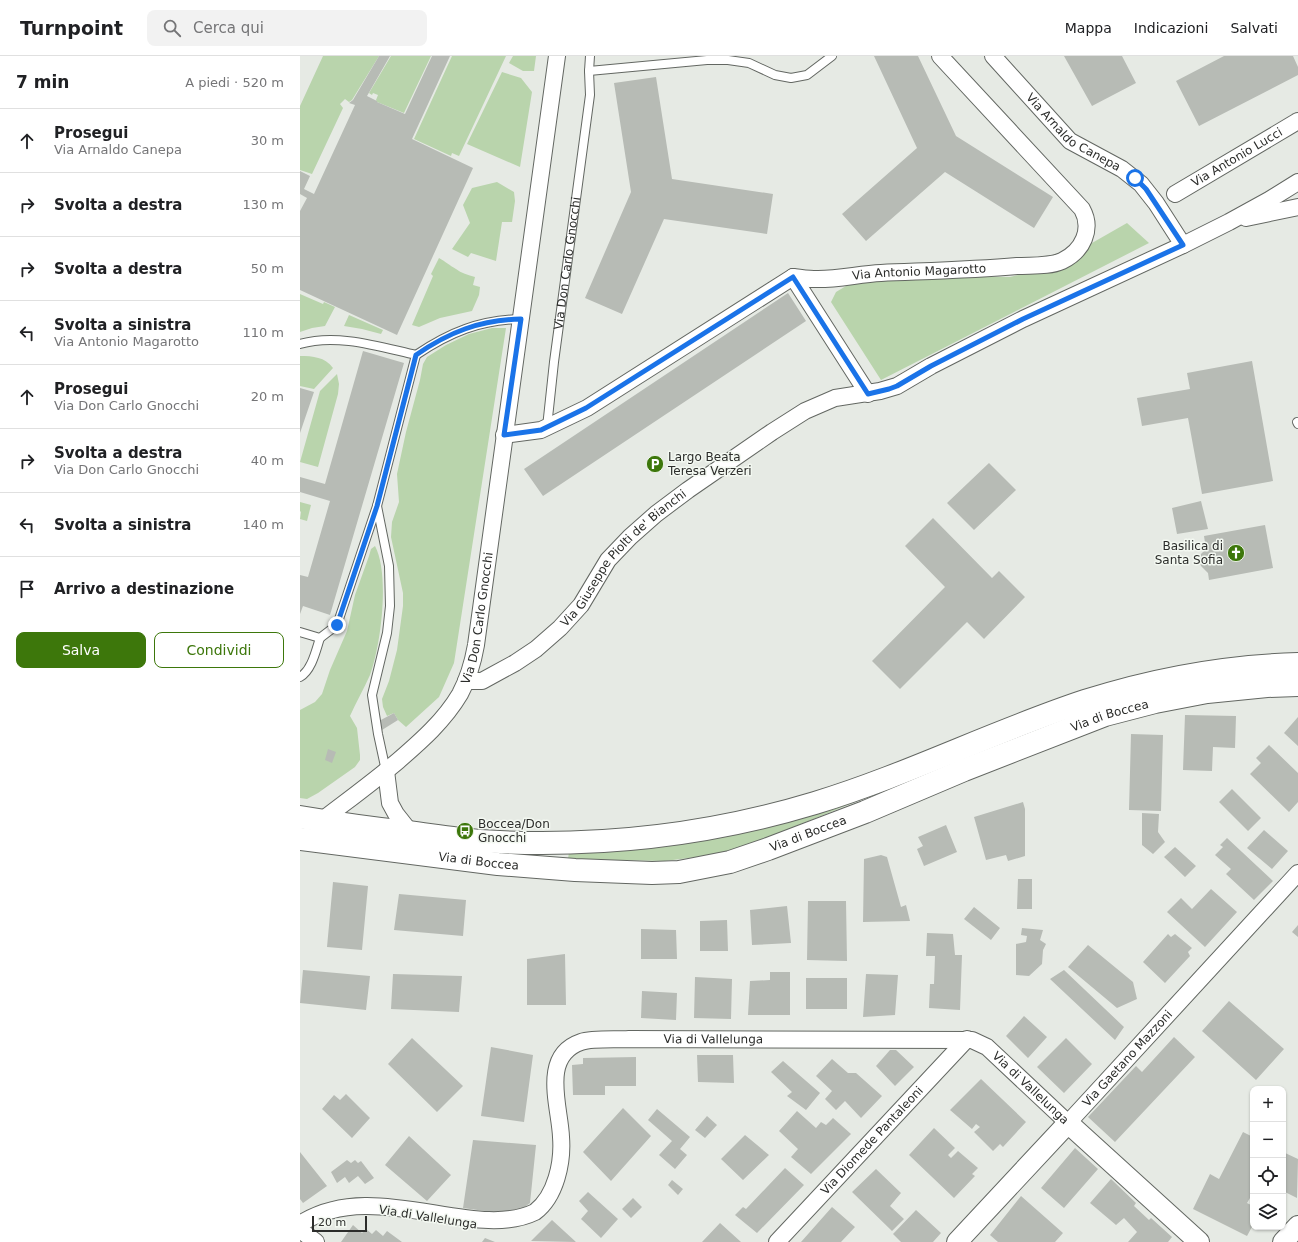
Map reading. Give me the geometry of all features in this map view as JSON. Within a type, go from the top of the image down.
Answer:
[{"type":"main road","name":"Via di Boccea","points":[[309,830],[412,833],[479,841],[578,842],[653,837],[715,827],[793,809],[834,796],[1056,712],[1113,693],[1165,680],[1206,672],[1246,667],[1298,664]]},
{"type":"main road","name":"Via di Boccea","points":[[309,830],[498,864],[575,870],[652,873],[688,870],[730,862],[768,849],[865,812],[1105,715],[1155,702],[1207,692],[1267,686],[1298,685]]},
{"type":"street","name":"Via Don Carlo Gnocchi","points":[[309,830],[386,771],[420,742],[436,726],[456,699],[466,681],[476,645],[537,192],[557,56]]},
{"type":"street","name":"Via Antonio Magarotto","points":[[793,277],[816,279],[872,274],[1049,264],[1059,262],[1067,258],[1081,244],[1087,230],[1086,218],[1082,208],[940,56]]},
{"type":"street","name":"Via Arnaldo Canepa","points":[[993,56],[1070,141],[1122,169],[1141,184],[1153,198],[1183,245]]},
{"type":"street","name":"Via Antonio Lucci","points":[[1175,194],[1298,121]]},
{"type":"street","name":"Via Giuseppe Piolti de' Bianchi","points":[[466,681],[482,681],[515,663],[536,649],[560,628],[581,605],[608,560],[622,544],[656,514],[688,490],[805,411],[818,404],[835,398],[868,394],[897,386],[931,366],[1023,319],[1183,245],[1229,222],[1298,182]]},
{"type":"street","points":[[1229,222],[1298,207]]},
{"type":"street","points":[[504,435],[535,432],[586,408],[793,277],[868,394]]},
{"type":"street","points":[[386,771],[390,803],[396,814],[412,833]]},
{"type":"street","name":"Via Gaetano Mazzoni","points":[[957,1242],[1298,874]]},
{"type":"street","name":"Via di Vallelunga","points":[[300,1224],[323,1212],[353,1207],[371,1208],[478,1226],[515,1223],[530,1215],[545,1201],[552,1189],[559,1166],[562,1143],[555,1092],[557,1066],[567,1050],[581,1042],[629,1039],[967,1039],[976,1041],[987,1047],[1199,1242]]},
{"type":"street","name":"Via Diomede Pantaleoni","points":[[777,1242],[967,1039]]},
{"type":"street","points":[[1283,1242],[1298,1226]]},
{"type":"street","points":[[300,1230],[316,1242]]},
{"type":"lane","name":"Via Don Carlo Gnocchi","points":[[547,427],[554,362],[590,95],[588,71],[590,56]]},
{"type":"lane","points":[[588,71],[707,60],[728,60],[749,63],[775,74],[791,78],[807,75],[832,56]]},
{"type":"lane","points":[[300,677],[311,664],[320,638],[337,625],[377,506],[416,355],[452,333],[470,326],[495,321],[521,319]]},
{"type":"lane","points":[[300,344],[312,341],[328,340],[364,342],[416,355]]},
{"type":"lane","points":[[377,506],[389,566],[390,606],[387,633],[372,695],[386,771]]},
{"type":"lane","points":[[300,632],[320,638]]},
{"type":"green space","points":[[323,56],[379,56],[352,100],[349,102],[345,99],[340,104],[343,108],[312,174],[300,170],[300,106]]},
{"type":"green space","points":[[391,56],[431,56],[404,113],[377,102],[376,100],[378,95],[373,93],[372,95],[369,93]]},
{"type":"green space","points":[[452,56],[506,56],[459,156],[452,153],[451,156],[414,139]]},
{"type":"green space","points":[[513,56],[536,56],[534,71],[523,71],[509,63]]},
{"type":"green space","points":[[502,72],[521,78],[532,92],[520,167],[467,144]]},
{"type":"green space","points":[[497,182],[514,192],[515,201],[512,222],[502,222],[496,261],[471,253],[468,257],[452,249],[470,223],[463,205],[472,188]]},
{"type":"green space","points":[[1127,223],[1149,243],[881,380],[831,302],[836,292],[846,286],[869,281],[954,276],[1010,277],[1050,267]]},
{"type":"green space","points":[[439,258],[460,272],[475,277],[473,285],[480,287],[479,295],[472,311],[440,318],[419,327],[412,325],[433,276],[431,274]]},
{"type":"green space","points":[[300,294],[323,304],[324,302],[335,307],[325,326],[300,332]]},
{"type":"green space","points":[[349,315],[383,330],[381,334],[344,326]]},
{"type":"green space","points":[[492,328],[506,328],[454,663],[439,697],[406,727],[398,720],[394,713],[387,716],[383,707],[382,699],[389,681],[397,650],[403,606],[403,593],[391,537],[392,522],[399,502],[397,474],[406,432],[423,364],[427,357],[446,345],[469,334]]},
{"type":"green space","points":[[300,356],[310,356],[322,359],[333,368],[314,389],[300,386]]},
{"type":"green space","points":[[337,374],[339,384],[338,394],[318,467],[300,462],[320,391]]},
{"type":"green space","points":[[300,502],[311,505],[307,521],[300,519]]},
{"type":"green space","points":[[375,546],[380,558],[383,591],[378,646],[370,675],[350,716],[357,728],[360,760],[355,767],[318,793],[307,799],[300,798],[300,710],[315,702],[322,694],[330,670],[347,631],[355,595],[371,549]]},
{"type":"green space","points":[[880,792],[744,847],[712,855],[665,861],[568,859],[569,852],[650,848],[676,845],[727,835],[778,822]]},
{"type":"building","points":[[379,56],[390,56],[367,96],[405,114],[432,56],[450,56],[412,139],[473,168],[397,335],[300,290],[300,211],[307,198],[300,194],[300,171],[310,176],[304,189],[314,194],[355,105],[349,103],[353,100]]},
{"type":"building","points":[[874,56],[918,56],[956,136],[1053,197],[1034,228],[945,172],[866,241],[842,214],[917,148]]},
{"type":"building","points":[[1064,56],[1122,56],[1136,83],[1092,106]]},
{"type":"building","points":[[1224,56],[1293,56],[1298,67],[1298,75],[1199,126],[1176,81]]},
{"type":"building","points":[[656,77],[672,179],[773,194],[767,234],[664,219],[622,314],[585,298],[631,192],[614,83]]},
{"type":"building","points":[[788,293],[806,321],[543,496],[524,469]]},
{"type":"building","points":[[363,351],[404,363],[330,615],[303,606],[300,614],[300,575],[308,577],[330,501],[300,492],[300,477],[325,484]]},
{"type":"building","points":[[1252,361],[1273,481],[1202,494],[1188,418],[1142,426],[1137,398],[1190,389],[1187,373]]},
{"type":"building","points":[[300,388],[314,392],[300,433]]},
{"type":"building","points":[[989,463],[1016,490],[974,530],[947,503]]},
{"type":"building","points":[[1201,501],[1208,529],[1177,534],[1172,508]]},
{"type":"building","points":[[933,518],[992,578],[999,571],[1025,597],[984,639],[967,622],[900,689],[872,661],[945,587],[905,546]]},
{"type":"building","name":"Basilica di Santa Sofia","points":[[1265,525],[1273,568],[1209,580],[1208,573],[1201,566],[1198,557],[1206,549],[1204,536]]},
{"type":"building","points":[[394,713],[398,720],[382,730],[379,721]]},
{"type":"building","points":[[1185,715],[1236,716],[1235,748],[1213,747],[1212,771],[1183,770]]},
{"type":"building","points":[[1298,717],[1298,746],[1284,733]]},
{"type":"building","points":[[1131,734],[1163,735],[1161,811],[1129,810]]},
{"type":"building","points":[[1269,745],[1298,773],[1298,802],[1289,812],[1250,774],[1261,763],[1256,758]]},
{"type":"building","points":[[328,749],[336,752],[332,763],[325,760]]},
{"type":"building","points":[[1232,789],[1261,818],[1248,831],[1219,802]]},
{"type":"building","points":[[1023,802],[1025,809],[1025,856],[1008,861],[1006,855],[986,860],[974,817]]},
{"type":"building","points":[[1142,813],[1159,814],[1158,832],[1165,842],[1153,854],[1142,845]]},
{"type":"building","points":[[946,825],[957,852],[924,866],[917,849],[923,846],[918,837]]},
{"type":"building","points":[[1264,830],[1288,851],[1272,869],[1247,848]]},
{"type":"building","points":[[1227,838],[1273,881],[1254,900],[1226,874],[1231,869],[1215,855],[1223,847],[1220,845]]},
{"type":"building","points":[[1175,847],[1196,866],[1185,877],[1164,857]]},
{"type":"building","points":[[881,855],[887,857],[901,907],[906,905],[910,921],[863,922],[864,859]]},
{"type":"building","points":[[1018,879],[1032,879],[1032,909],[1017,909]]},
{"type":"building","points":[[333,882],[368,886],[362,950],[327,947]]},
{"type":"building","points":[[1211,889],[1237,912],[1205,947],[1167,912],[1181,898],[1192,909]]},
{"type":"building","points":[[399,894],[466,900],[463,936],[394,930]]},
{"type":"building","points":[[808,901],[846,901],[847,961],[807,960]]},
{"type":"building","points":[[787,906],[791,943],[752,945],[750,910]]},
{"type":"building","points":[[974,907],[1000,928],[991,940],[964,919]]},
{"type":"building","points":[[727,920],[728,951],[700,951],[700,921]]},
{"type":"building","points":[[1298,925],[1298,937],[1292,932]]},
{"type":"building","points":[[1022,928],[1043,930],[1040,940],[1046,944],[1043,950],[1042,964],[1029,976],[1016,975],[1016,944],[1026,942],[1027,936],[1021,935]]},
{"type":"building","points":[[641,929],[676,930],[677,959],[641,959]]},
{"type":"building","points":[[927,933],[953,934],[955,955],[962,955],[960,1010],[929,1008],[930,984],[934,984],[935,956],[926,956]]},
{"type":"building","points":[[1168,934],[1171,937],[1175,934],[1192,948],[1188,952],[1190,956],[1165,983],[1143,962]]},
{"type":"building","points":[[1088,945],[1133,982],[1137,999],[1117,1008],[1068,967]]},
{"type":"building","points":[[565,954],[566,1005],[527,1005],[527,959]]},
{"type":"building","points":[[303,970],[370,976],[366,1010],[300,1003]]},
{"type":"building","points":[[1064,970],[1124,1027],[1115,1040],[1050,979]]},
{"type":"building","points":[[770,972],[790,972],[790,1015],[748,1015],[750,981],[770,980]]},
{"type":"building","points":[[393,974],[462,976],[459,1012],[391,1009]]},
{"type":"building","points":[[866,974],[898,975],[895,1015],[863,1017]]},
{"type":"building","points":[[695,977],[732,979],[731,1019],[694,1018]]},
{"type":"building","points":[[806,978],[847,978],[847,1009],[806,1009]]},
{"type":"building","points":[[642,991],[677,993],[676,1020],[641,1018]]},
{"type":"building","points":[[1229,1001],[1284,1049],[1256,1080],[1202,1031]]},
{"type":"building","points":[[1024,1016],[1047,1037],[1028,1058],[1006,1036]]},
{"type":"building","points":[[1174,1037],[1195,1057],[1115,1142],[1088,1117],[1136,1066],[1142,1072]]},
{"type":"building","points":[[412,1038],[463,1086],[437,1112],[388,1064]]},
{"type":"building","points":[[1066,1038],[1092,1064],[1064,1093],[1037,1067]]},
{"type":"building","points":[[491,1047],[533,1055],[524,1122],[481,1116]]},
{"type":"building","points":[[890,1050],[896,1050],[914,1067],[895,1086],[876,1066]]},
{"type":"building","points":[[697,1055],[733,1055],[734,1083],[698,1082]]},
{"type":"building","points":[[636,1057],[636,1086],[605,1086],[605,1095],[573,1095],[572,1065],[583,1064],[583,1058]]},
{"type":"building","points":[[832,1059],[848,1073],[856,1073],[882,1096],[861,1118],[845,1101],[836,1110],[825,1099],[832,1091],[816,1076]]},
{"type":"building","points":[[783,1061],[820,1093],[806,1110],[787,1096],[792,1092],[771,1072]]},
{"type":"building","points":[[981,1079],[1026,1122],[1003,1147],[1000,1144],[993,1151],[974,1132],[980,1127],[976,1124],[972,1129],[950,1110]]},
{"type":"building","points":[[346,1094],[370,1118],[352,1138],[322,1109],[334,1095],[340,1100]]},
{"type":"building","points":[[623,1108],[651,1136],[611,1181],[583,1152]]},
{"type":"building","points":[[657,1109],[690,1137],[680,1149],[687,1155],[675,1169],[659,1155],[672,1141],[648,1120]]},
{"type":"building","points":[[797,1111],[816,1128],[821,1122],[826,1125],[833,1118],[851,1134],[811,1174],[791,1157],[798,1149],[779,1131]]},
{"type":"building","points":[[707,1116],[717,1125],[705,1138],[695,1130]]},
{"type":"building","points":[[934,1128],[955,1148],[948,1155],[951,1158],[958,1151],[978,1168],[972,1174],[975,1176],[954,1198],[909,1155]]},
{"type":"building","points":[[1243,1132],[1250,1136],[1250,1198],[1247,1203],[1250,1204],[1250,1230],[1247,1236],[1193,1209],[1210,1174],[1219,1179]]},
{"type":"building","points":[[745,1135],[769,1155],[743,1180],[721,1159]]},
{"type":"building","points":[[409,1136],[451,1175],[427,1201],[385,1165]]},
{"type":"building","points":[[473,1140],[536,1145],[530,1203],[514,1215],[463,1208]]},
{"type":"building","points":[[1075,1148],[1098,1169],[1064,1208],[1041,1188]]},
{"type":"building","points":[[300,1152],[327,1186],[303,1203],[300,1199]]},
{"type":"building","points":[[1286,1153],[1298,1159],[1297,1198],[1286,1192]]},
{"type":"building","points":[[347,1160],[351,1163],[355,1160],[358,1163],[361,1161],[374,1178],[365,1184],[358,1176],[349,1183],[345,1177],[337,1183],[331,1172]]},
{"type":"building","points":[[785,1168],[804,1185],[757,1233],[735,1215],[743,1207],[746,1209]]},
{"type":"building","points":[[876,1169],[901,1193],[890,1206],[904,1219],[892,1231],[852,1192]]},
{"type":"building","points":[[1111,1179],[1136,1203],[1134,1206],[1149,1220],[1151,1218],[1172,1237],[1168,1242],[1128,1242],[1137,1232],[1124,1218],[1116,1225],[1090,1203]]},
{"type":"building","points":[[672,1180],[683,1189],[678,1195],[668,1185]]},
{"type":"building","points":[[588,1192],[618,1219],[601,1238],[581,1219],[588,1211],[579,1201]]},
{"type":"building","points":[[1021,1196],[1063,1233],[1055,1242],[998,1242],[990,1235]]},
{"type":"building","points":[[633,1198],[642,1207],[631,1218],[622,1209]]},
{"type":"building","points":[[832,1207],[855,1227],[841,1242],[801,1242]]},
{"type":"building","points":[[916,1210],[941,1233],[933,1242],[901,1242],[893,1234]]},
{"type":"building","points":[[552,1220],[576,1242],[531,1241]]},
{"type":"building","points":[[720,1223],[741,1242],[702,1242]]},
{"type":"building","points":[[353,1225],[362,1233],[366,1229],[372,1234],[376,1230],[383,1236],[387,1231],[402,1242],[341,1242]]},
{"type":"building","points":[[485,1238],[495,1242],[482,1242]]},
{"type":"place","name":"Largo Beata Teresa Verzeri","points":[[655,464]]},
{"type":"place","name":"Basilica di Santa Sofia","points":[[1236,553]]},
{"type":"place","name":"Boccea/Don Gnocchi","points":[[465,831]]},
{"type":"route","points":[[337,625],[377,506],[416,355],[434,343],[452,333],[470,326],[505,319],[521,319],[504,435],[535,432],[568,418],[586,408],[793,277],[868,394],[880,392],[897,386],[976,342],[1023,319],[1183,245],[1146,189],[1135,178]]}]
